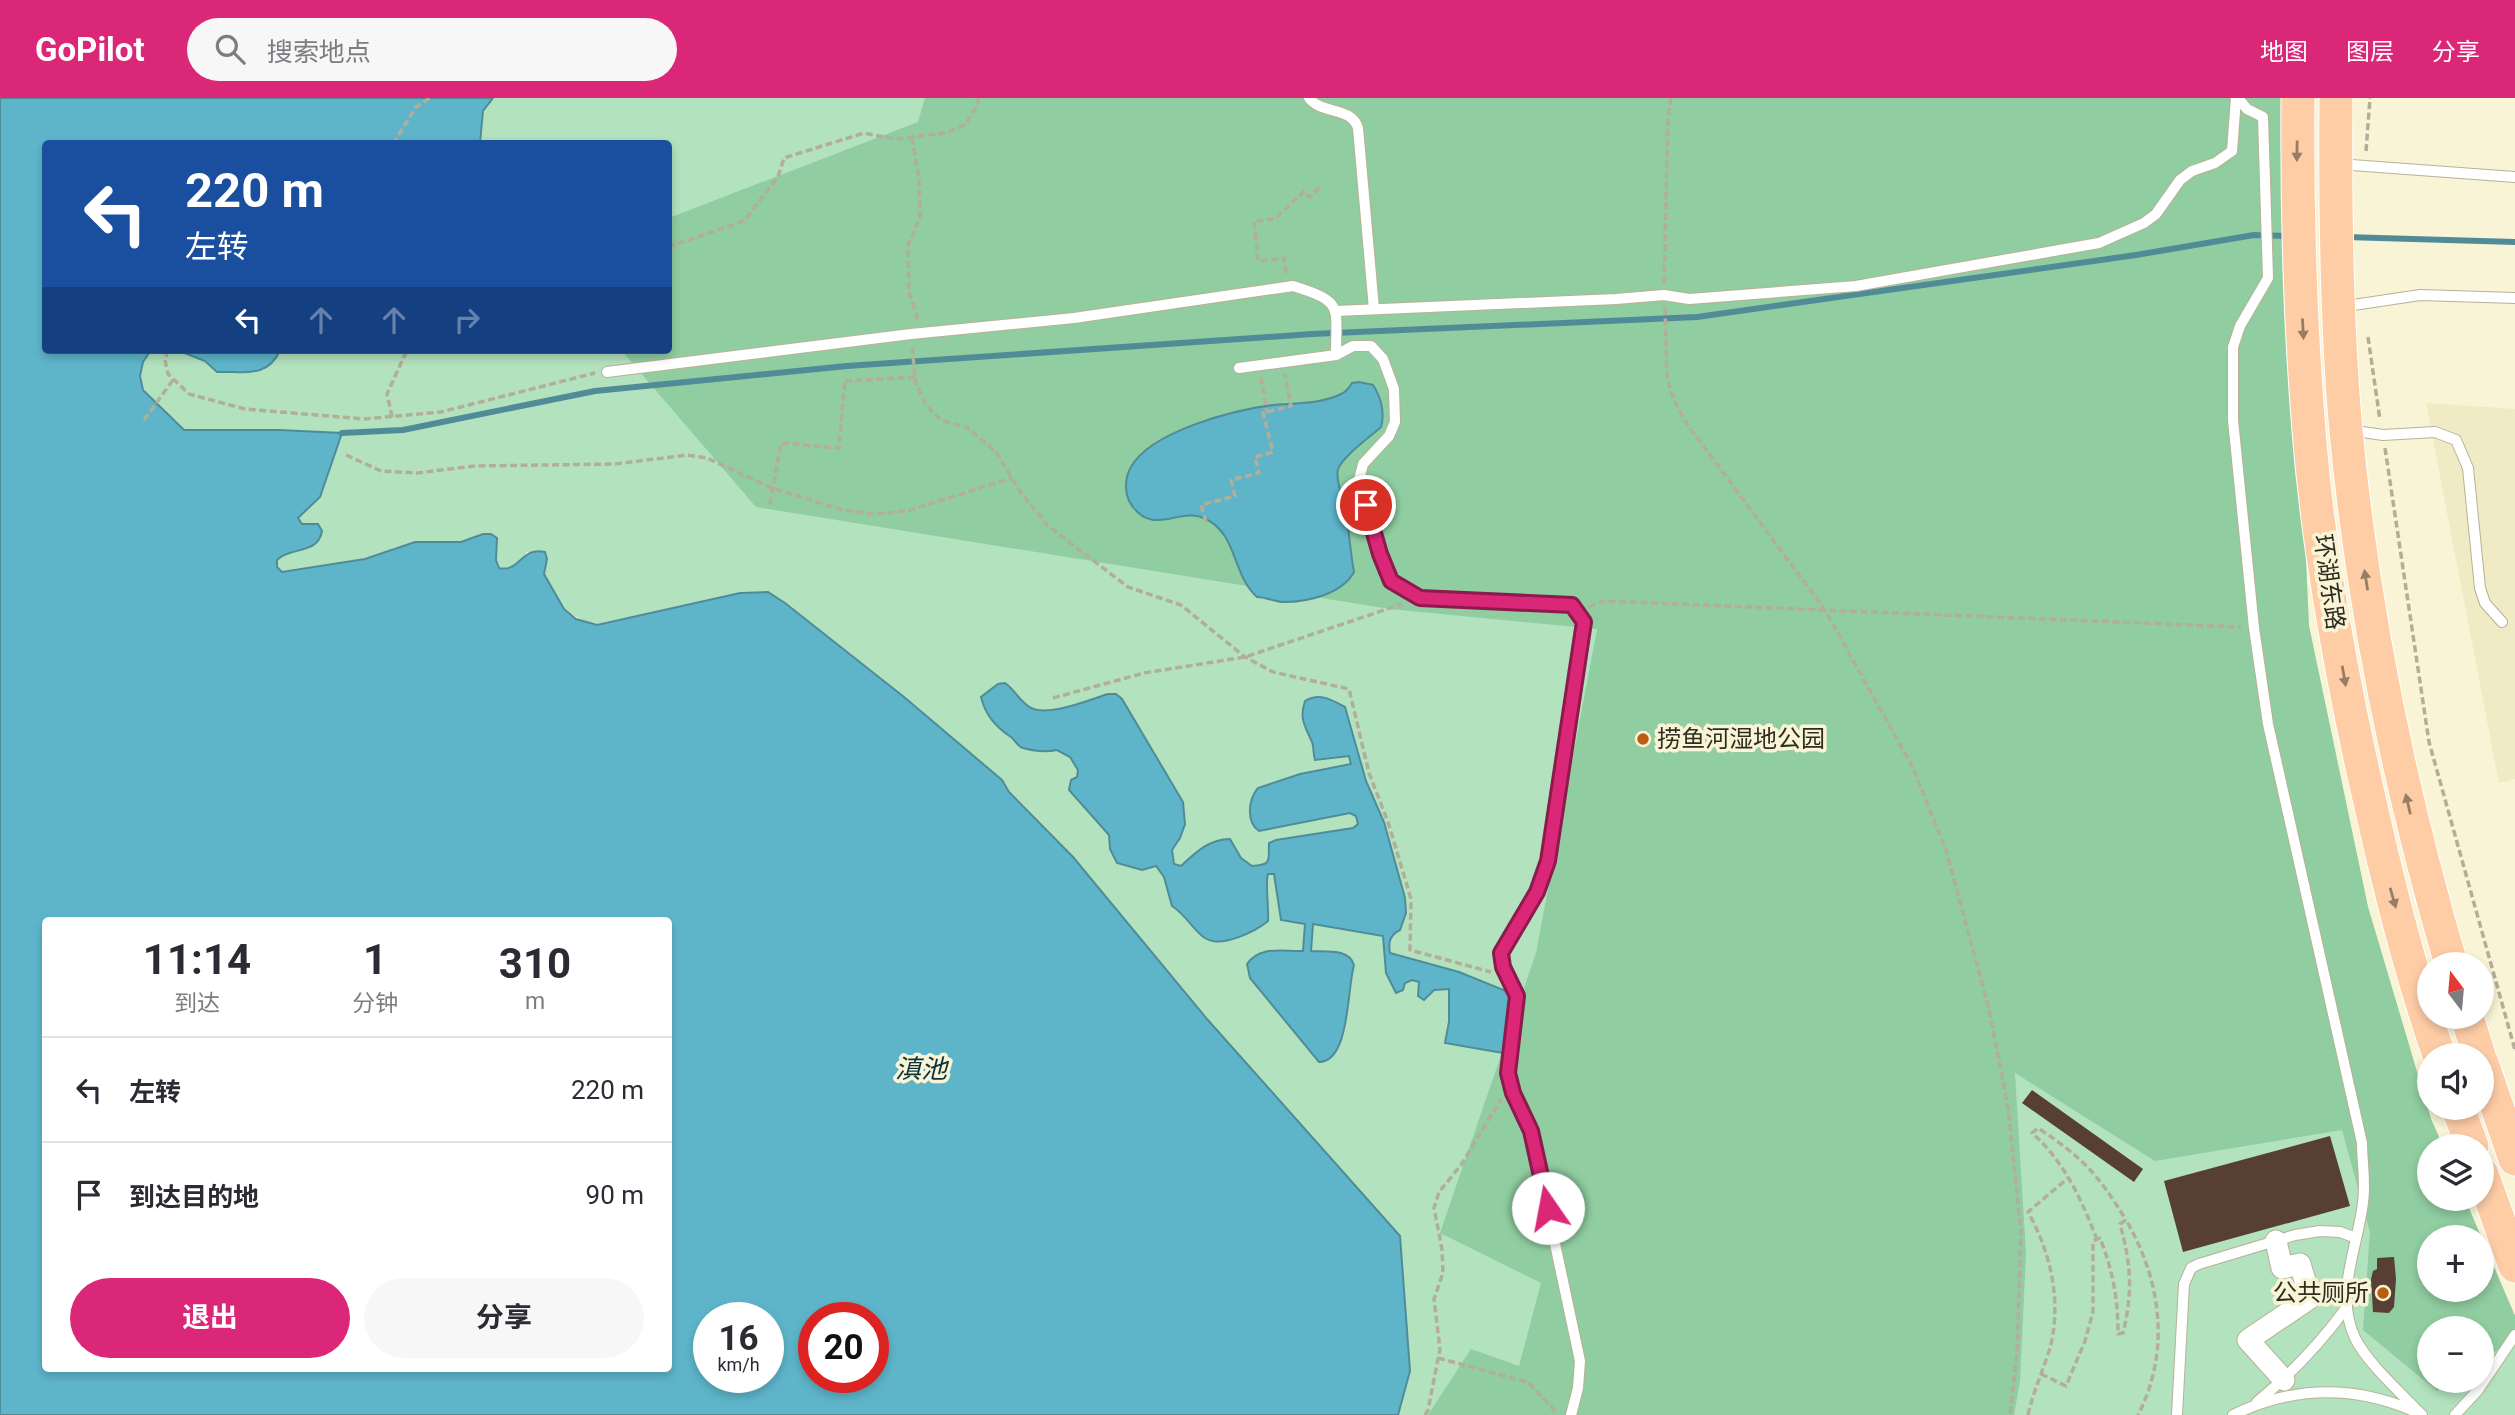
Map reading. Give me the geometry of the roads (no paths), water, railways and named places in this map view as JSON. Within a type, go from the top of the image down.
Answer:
[{"type":"main road","name":"环湖东路","points":[[2298,98],[2297,203],[2283,263],[2309,432],[2330,598],[2353,730],[2387,878],[2435,1043]]},
{"type":"main road","name":"环湖东路","points":[[2336,98],[2350,165],[2336,201],[2338,261],[2351,305],[2346,429],[2357,528],[2384,693],[2423,871],[2447,952]]},
{"type":"main road","points":[[2494,1098],[2515,1159]]},
{"type":"main road","points":[[2494,1207],[2515,1266]]},
{"type":"street","points":[[2276,1241],[2282,1268],[2300,1264],[2310,1298],[2248,1340],[2284,1380]]},
{"type":"lane","points":[[1309,98],[1320,108],[1350,115],[1358,128],[1374,309]]},
{"type":"lane","points":[[1336,316],[1374,309],[1616,299],[1689,299],[1856,286],[2099,243],[2144,223],[2156,214],[2180,180],[2232,151],[2237,98]]},
{"type":"lane","points":[[2237,98],[2247,109],[2263,117],[2266,191],[2283,263],[2268,278],[2240,326],[2233,347],[2233,419],[2254,628],[2268,724],[2362,1143],[2364,1200],[2348,1278],[2347,1308],[2356,1339],[2376,1366],[2422,1415]]},
{"type":"lane","points":[[2350,165],[2515,177]]},
{"type":"lane","points":[[607,372],[911,339],[1293,286],[1320,294],[1332,302],[1336,316],[1336,350]]},
{"type":"lane","points":[[2351,305],[2420,295],[2515,298]]},
{"type":"lane","points":[[1239,368],[1353,346],[1371,346],[1383,359],[1394,389],[1395,422],[1388,436],[1363,464],[1359,480],[1380,554],[1391,581],[1420,598],[1572,605],[1584,622],[1548,861],[1537,892],[1501,953],[1503,967],[1517,996],[1508,1073],[1531,1131],[1580,1361],[1578,1388],[1571,1415]]},
{"type":"lane","points":[[2346,429],[2383,435],[2435,432],[2450,436],[2461,447],[2468,468],[2480,589],[2485,603],[2502,622]]},
{"type":"lane","points":[[2177,1415],[2184,1284],[2192,1268],[2206,1260],[2320,1231],[2340,1232],[2356,1238]]},
{"type":"lane","points":[[2252,1406],[2312,1352],[2347,1308]]},
{"type":"lane","points":[[2455,1415],[2478,1390],[2515,1335]]},
{"type":"lane","points":[[2233,1415],[2252,1406],[2301,1393],[2351,1392],[2387,1401],[2422,1415]]},
{"type":"water","name":"滇池","points":[[0,98],[493,98],[483,111],[480,140],[42,140],[42,354],[148,354],[143,362],[140,376],[143,390],[184,430],[342,433],[320,497],[298,518],[302,524],[318,524],[322,531],[319,539],[310,547],[289,553],[277,560],[277,567],[282,572],[365,559],[415,542],[461,542],[491,534],[497,538],[496,560],[499,568],[512,567],[531,553],[545,552],[547,559],[544,574],[564,609],[576,619],[597,625],[740,593],[768,592],[785,603],[904,697],[1002,780],[1009,792],[1073,857],[1207,1019],[1400,1236],[1410,1371],[1398,1415],[0,1415]]},
{"type":"water","points":[[187,354],[278,354],[269,366],[253,372],[217,372],[205,361]]},
{"type":"water","points":[[1352,383],[1373,385],[1383,416],[1381,427],[1351,453],[1338,469],[1354,572],[1349,580],[1333,591],[1293,602],[1257,597],[1243,578],[1230,545],[1216,526],[1196,516],[1150,519],[1141,515],[1130,503],[1126,487],[1131,467],[1141,454],[1174,433],[1237,412],[1325,400],[1343,393]]},
{"type":"water","points":[[1005,683],[1028,706],[1035,709],[1067,707],[1108,694],[1116,694],[1122,699],[1183,802],[1185,824],[1172,850],[1174,864],[1181,866],[1209,844],[1230,839],[1241,858],[1252,866],[1263,864],[1269,857],[1269,843],[1276,840],[1353,828],[1358,824],[1356,816],[1350,813],[1259,831],[1250,817],[1250,805],[1258,788],[1300,774],[1351,764],[1349,756],[1315,760],[1313,744],[1303,718],[1305,701],[1310,698],[1326,698],[1345,707],[1366,781],[1384,822],[1405,898],[1406,913],[1400,930],[1391,939],[1390,953],[1459,972],[1511,993],[1515,1001],[1509,1054],[1445,1043],[1449,1022],[1449,989],[1434,990],[1424,1000],[1418,996],[1419,982],[1412,980],[1396,993],[1386,973],[1383,936],[1313,924],[1311,951],[1342,953],[1354,965],[1342,1037],[1337,1050],[1329,1059],[1319,1062],[1250,978],[1247,964],[1258,954],[1303,951],[1305,924],[1281,920],[1274,874],[1268,874],[1267,878],[1268,921],[1247,934],[1229,940],[1212,941],[1205,938],[1172,906],[1164,877],[1156,866],[1142,870],[1117,863],[1110,849],[1109,835],[1069,790],[1071,780],[1077,777],[1078,770],[1070,757],[1057,750],[1040,751],[1021,747],[992,720],[981,697],[998,684]]},
{"type":"waterway","points":[[342,433],[403,430],[595,391],[847,366],[1312,334],[1697,317],[2136,255],[2254,235],[2289,236]]},
{"type":"waterway","points":[[2345,237],[2515,242]]},
{"type":"place","name":"捞鱼河湿地公园","points":[[1643,739]]},
{"type":"place","name":"公共厕所","points":[[2383,1293]]}]
